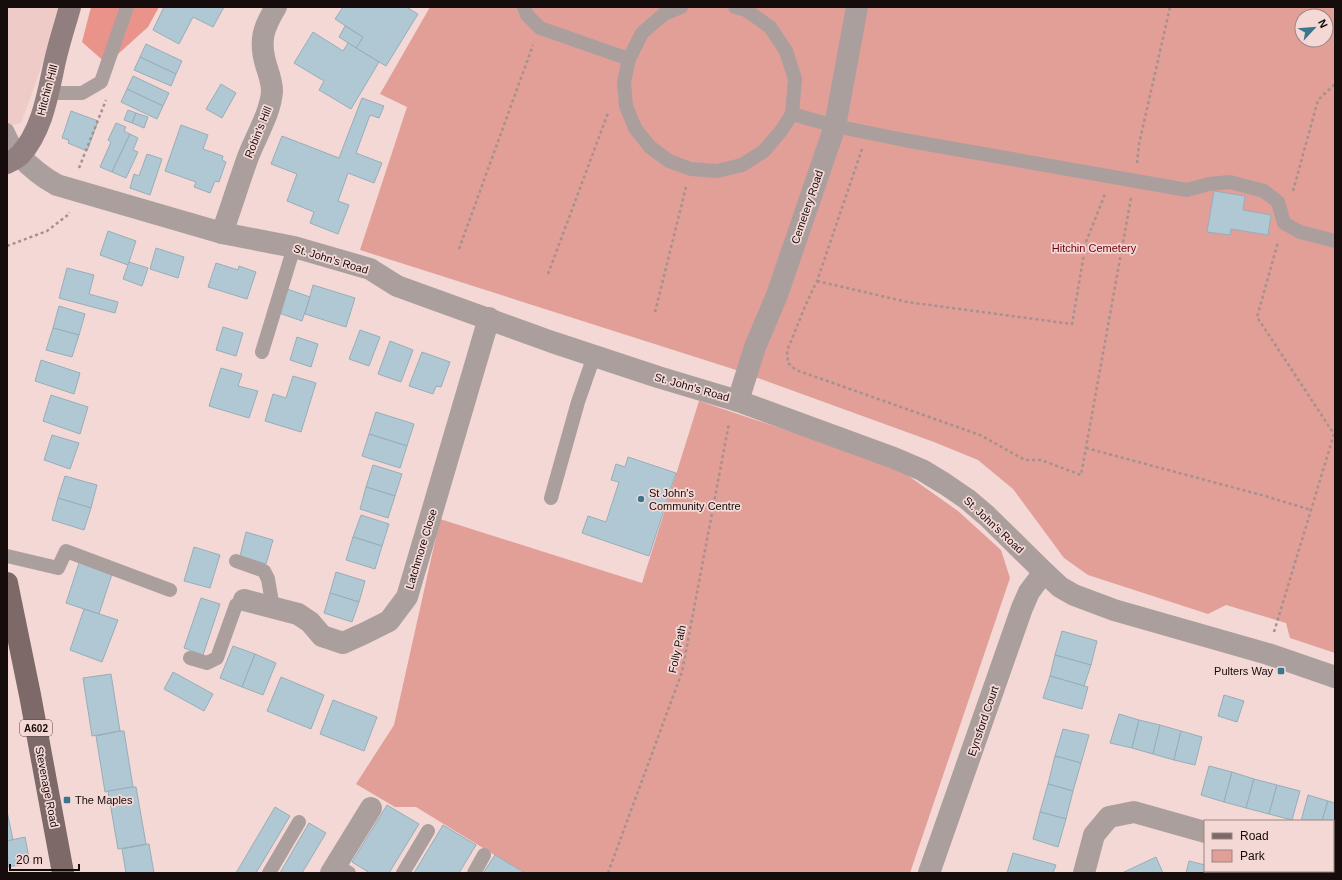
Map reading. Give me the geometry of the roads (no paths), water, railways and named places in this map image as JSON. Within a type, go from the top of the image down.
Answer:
[{"type":"main road","name":"Hitchin Hill","points":[[13,159],[31,139],[39,122],[70,7]]},
{"type":"main road","name":"Stevenage Road","points":[[7,583],[11,617],[63,873]]},
{"type":"street","name":"Robin's Hill","points":[[222,233],[248,157],[270,104],[272,82],[264,56],[263,40],[264,29],[276,7]]},
{"type":"street","name":"Cemetery Road","points":[[734,410],[755,347],[777,295],[835,126],[857,7]]},
{"type":"street","name":"St. John's Road","points":[[13,159],[57,185],[71,190],[222,233],[294,247],[370,269],[397,286],[594,356],[658,377],[734,410],[894,458],[922,470],[945,484],[977,508],[1060,587],[1074,595],[1095,604],[1268,654],[1335,677]]},
{"type":"street","name":"Latchmore Close","points":[[244,600],[298,614],[310,622],[322,636],[343,643],[389,621],[407,597],[489,318]]},
{"type":"street","name":"Eynsford Court","points":[[929,873],[1022,608],[1029,592],[1044,572]]},
{"type":"street","points":[[339,870],[371,808]]},
{"type":"street","points":[[1084,873],[1094,835],[1109,817],[1134,812],[1204,832]]},
{"type":"lane","points":[[48,93],[82,93],[102,82],[127,7]]},
{"type":"lane","points":[[524,7],[527,15],[540,28],[629,58]]},
{"type":"lane","points":[[681,7],[664,14],[642,33],[629,58],[624,82],[626,106],[635,128],[650,147],[669,161],[691,169],[717,171],[742,164],[764,151],[781,131],[792,114],[795,79],[786,51],[770,27],[746,10],[735,7]]},
{"type":"lane","points":[[792,114],[835,126],[868,133],[1134,182],[1186,190],[1209,184],[1230,182],[1264,192],[1278,202],[1284,223],[1300,232],[1335,241]]},
{"type":"lane","points":[[7,130],[13,159]]},
{"type":"lane","points":[[262,352],[294,247]]},
{"type":"lane","points":[[551,498],[578,402],[594,356]]},
{"type":"lane","points":[[7,556],[58,568],[66,551],[170,590]]},
{"type":"lane","points":[[236,561],[264,570],[268,579],[273,608]]},
{"type":"lane","points":[[190,658],[207,663],[217,658],[236,604],[244,600]]},
{"type":"lane","points":[[269,873],[299,822]]},
{"type":"lane","points":[[403,873],[428,831]]},
{"type":"lane","points":[[474,873],[484,856]]},
{"type":"place","name":"St John's Community Centre","points":[[641,499]]},
{"type":"place","name":"Pulters Way","points":[[1281,671]]},
{"type":"place","name":"The Maples","points":[[67,800]]},
{"type":"park label","name":"Hitchin Cemetery","points":[[1094,248]]}]
